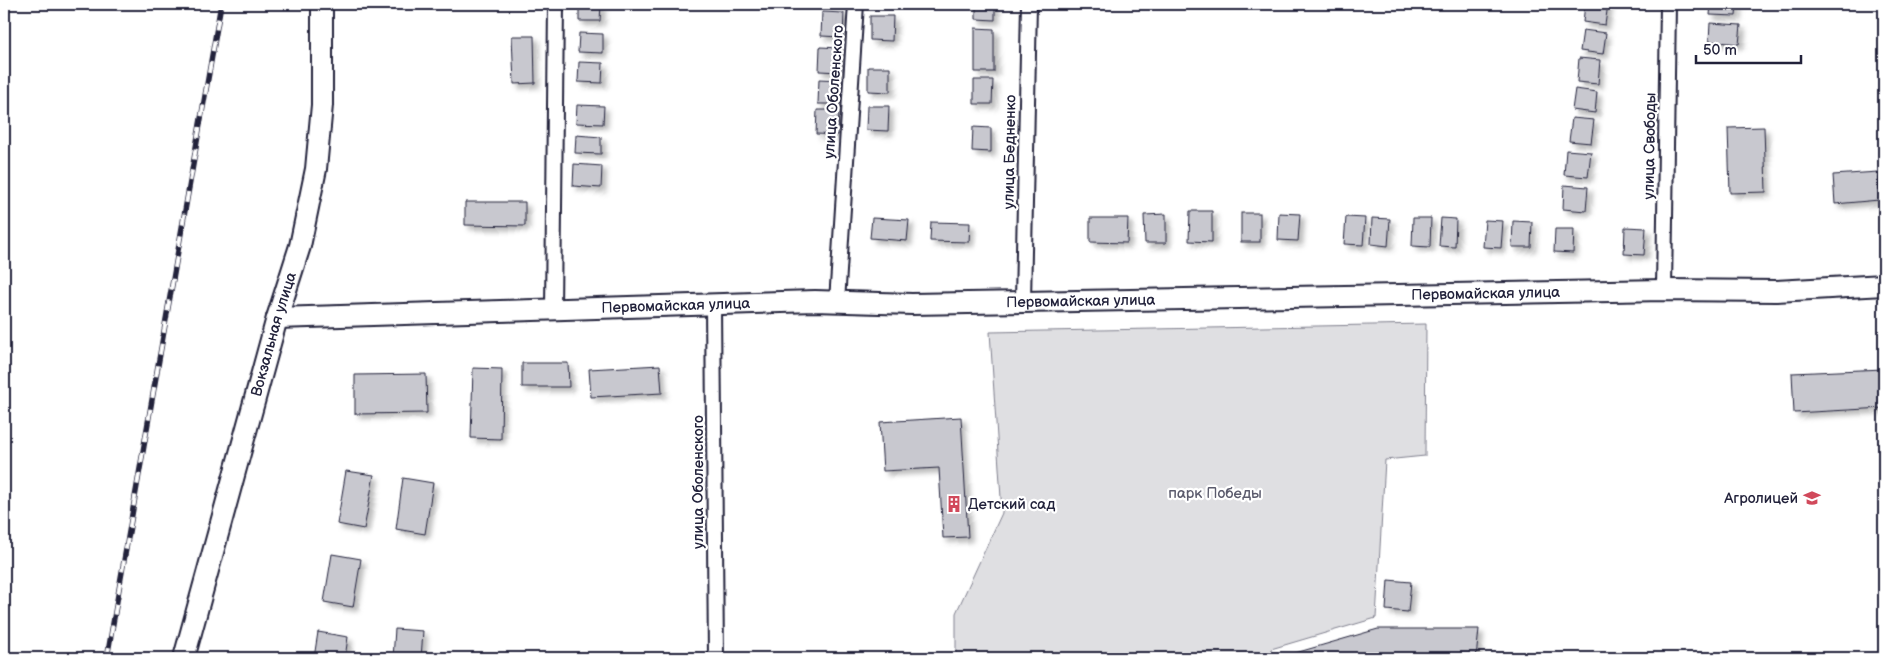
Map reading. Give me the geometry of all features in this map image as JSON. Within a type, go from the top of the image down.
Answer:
[{"type":"main road","name":"Вокзальная улица","points":[[184,658],[277,318],[300,246],[316,169],[322,105],[322,4]]},
{"type":"main road","name":"Первомайская улица","points":[[277,318],[837,302],[912,304],[1664,290],[1776,291],[1884,285]]},
{"type":"street","points":[[553,311],[556,4]]},
{"type":"street","name":"улица Оболенского","points":[[837,302],[856,4]]},
{"type":"street","name":"улица Бедненко","points":[[1023,301],[1029,4]]},
{"type":"street","name":"улица Свободы","points":[[1664,290],[1668,4]]},
{"type":"street","name":"улица Оболенского","points":[[714,305],[716,658]]},
{"type":"green space","name":"парк Победы","points":[[1426,324],[1425,456],[1385,460],[1376,618],[1271,649],[1271,658],[956,658],[956,613],[1002,513],[990,332]]},
{"type":"building","points":[[579,4],[601,4],[600,21],[579,21]]},
{"type":"building","points":[[976,4],[995,4],[995,20],[976,19]]},
{"type":"building","points":[[1585,4],[1608,4],[1605,25],[1583,22]]},
{"type":"building","points":[[1711,4],[1737,4],[1736,16],[1710,15]]},
{"type":"building","points":[[822,12],[844,13],[843,37],[821,36]]},
{"type":"building","points":[[870,16],[893,16],[892,41],[870,40]]},
{"type":"building","points":[[1710,23],[1741,25],[1739,44],[1709,41]]},
{"type":"building","points":[[975,28],[994,29],[994,72],[975,72]]},
{"type":"building","points":[[1583,30],[1606,33],[1603,54],[1580,51]]},
{"type":"building","points":[[579,33],[603,34],[603,53],[578,52]]},
{"type":"building","points":[[512,36],[534,36],[535,83],[514,84]]},
{"type":"building","points":[[820,47],[842,48],[841,72],[819,71]]},
{"type":"building","points":[[1579,58],[1600,60],[1598,84],[1577,82]]},
{"type":"building","points":[[579,62],[603,63],[602,83],[578,82]]},
{"type":"building","points":[[868,67],[890,67],[890,92],[868,91]]},
{"type":"building","points":[[819,79],[841,80],[840,104],[818,104]]},
{"type":"building","points":[[974,80],[993,80],[992,104],[974,104]]},
{"type":"building","points":[[1575,89],[1597,92],[1595,113],[1572,110]]},
{"type":"building","points":[[577,105],[604,106],[603,124],[576,123]]},
{"type":"building","points":[[867,106],[889,106],[888,131],[866,130]]},
{"type":"building","points":[[817,110],[839,110],[838,135],[816,134]]},
{"type":"building","points":[[1572,118],[1594,120],[1591,143],[1569,141]]},
{"type":"building","points":[[973,127],[991,128],[991,152],[972,151]]},
{"type":"building","points":[[1764,127],[1766,192],[1730,193],[1728,128]]},
{"type":"building","points":[[576,135],[601,137],[601,154],[575,153]]},
{"type":"building","points":[[1566,150],[1591,152],[1588,177],[1564,175]]},
{"type":"building","points":[[574,164],[602,166],[601,188],[573,186]]},
{"type":"building","points":[[1878,172],[1879,200],[1835,204],[1833,175]]},
{"type":"building","points":[[1564,185],[1588,187],[1586,211],[1563,209]]},
{"type":"building","points":[[465,202],[525,202],[525,226],[465,225]]},
{"type":"building","points":[[1190,211],[1212,211],[1212,242],[1189,241]]},
{"type":"building","points":[[1241,213],[1260,213],[1260,242],[1241,242]]},
{"type":"building","points":[[1279,213],[1300,214],[1298,241],[1278,240]]},
{"type":"building","points":[[1166,214],[1166,243],[1145,243],[1144,215]]},
{"type":"building","points":[[1346,217],[1365,218],[1363,245],[1344,244]]},
{"type":"building","points":[[872,218],[909,220],[907,241],[870,238]]},
{"type":"building","points":[[1090,218],[1128,218],[1127,243],[1090,242]]},
{"type":"building","points":[[1372,218],[1390,219],[1388,246],[1371,244]]},
{"type":"building","points":[[1413,218],[1431,218],[1430,247],[1412,246]]},
{"type":"building","points":[[1441,218],[1456,219],[1455,247],[1439,246]]},
{"type":"building","points":[[1485,220],[1503,221],[1501,248],[1483,247]]},
{"type":"building","points":[[1513,221],[1532,222],[1531,247],[1512,247]]},
{"type":"building","points":[[931,222],[970,223],[969,242],[930,241]]},
{"type":"building","points":[[1625,227],[1646,228],[1644,255],[1624,254]]},
{"type":"building","points":[[1555,229],[1574,229],[1573,253],[1554,252]]},
{"type":"building","points":[[522,363],[568,363],[569,387],[522,387]]},
{"type":"building","points":[[660,365],[662,393],[591,397],[589,369]]},
{"type":"building","points":[[473,368],[502,369],[501,439],[471,438]]},
{"type":"building","points":[[1884,369],[1884,408],[1794,413],[1792,373]]},
{"type":"building","points":[[426,374],[427,413],[355,414],[355,375]]},
{"type":"building","name":"Детский сад","points":[[961,417],[968,537],[943,538],[939,468],[883,471],[880,422]]},
{"type":"building","points":[[346,471],[374,475],[364,529],[337,524]]},
{"type":"building","points":[[403,478],[433,483],[425,534],[396,529]]},
{"type":"building","points":[[332,554],[361,559],[353,607],[324,602]]},
{"type":"building","points":[[1388,580],[1411,582],[1408,612],[1386,610]]},
{"type":"building","points":[[395,629],[423,631],[421,658],[393,658]]},
{"type":"building","points":[[1378,629],[1479,629],[1476,658],[1285,658],[1285,656]]},
{"type":"building","points":[[318,632],[348,637],[345,658],[314,658]]},
{"type":"railway","points":[[107,658],[221,4]]},
{"type":"place","name":"Агролицей","points":[[1812,498]]},
{"type":"place","name":"Детский сад","points":[[954,504]]}]
